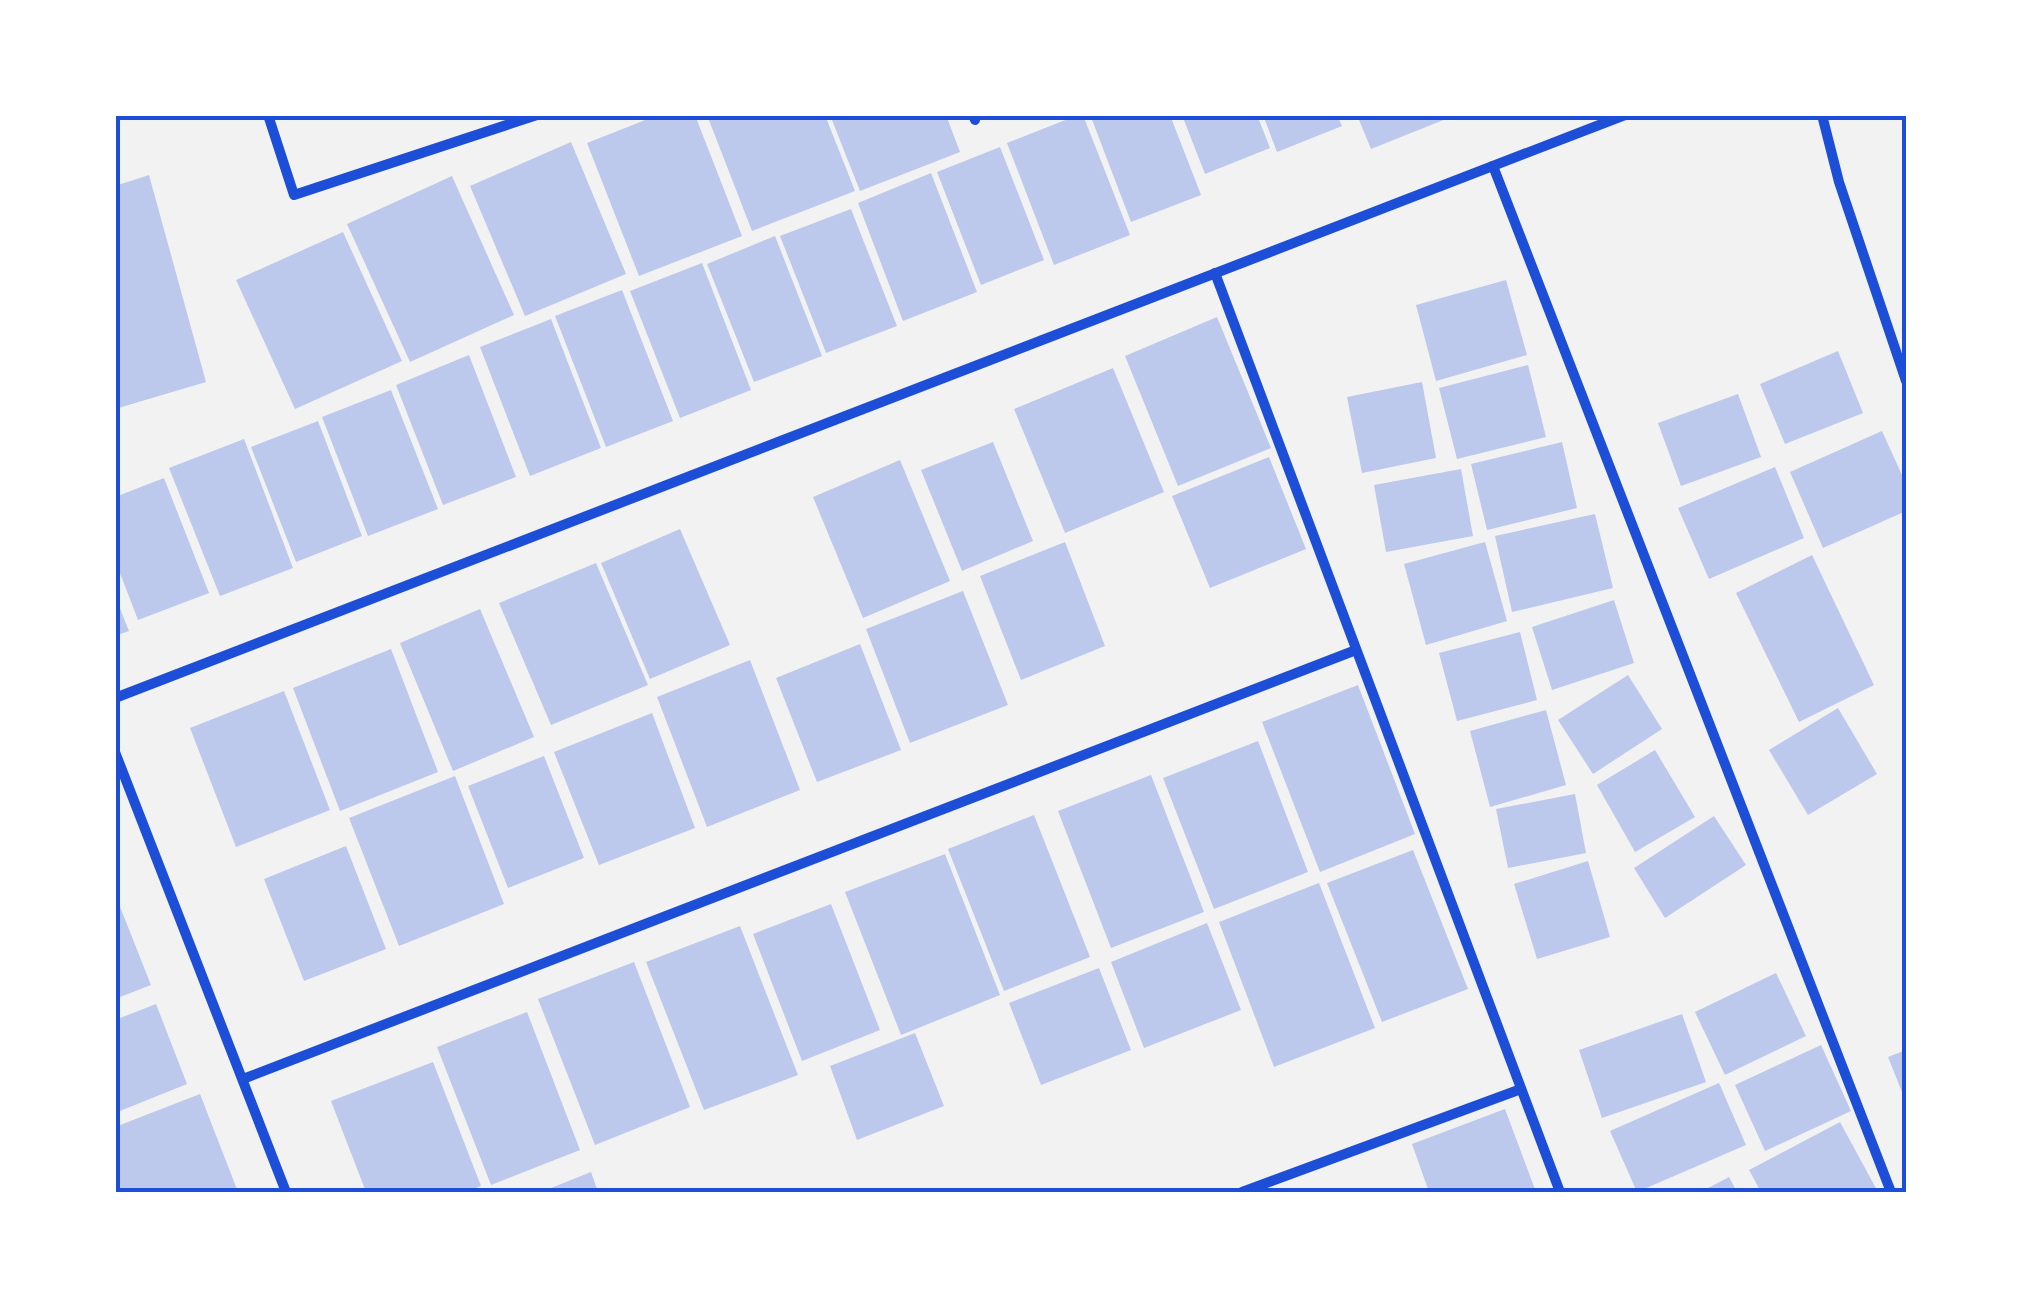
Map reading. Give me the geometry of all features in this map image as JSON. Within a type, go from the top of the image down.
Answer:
[{"type":"street","points":[[268,115],[294,195],[537,115]]},
{"type":"street","points":[[115,698],[1625,115]]},
{"type":"street","points":[[1822,115],[1839,182],[1906,381]]},
{"type":"street","points":[[1493,166],[1891,1192]]},
{"type":"street","points":[[1215,273],[1560,1192]]},
{"type":"street","points":[[242,1079],[1356,650]]},
{"type":"street","points":[[115,752],[286,1192]]},
{"type":"street","points":[[1242,1192],[1521,1089]]},
{"type":"building","points":[[658,115],[695,115],[742,236],[639,276],[587,143]]},
{"type":"building","points":[[707,115],[825,115],[855,191],[752,231]]},
{"type":"building","points":[[830,115],[946,115],[960,152],[860,191]]},
{"type":"building","points":[[1083,115],[1130,235],[1054,265],[1007,143]]},
{"type":"building","points":[[1170,115],[1201,195],[1131,222],[1091,117]]},
{"type":"building","points":[[1182,115],[1257,115],[1270,148],[1205,174]]},
{"type":"building","points":[[1263,115],[1337,115],[1342,126],[1277,152]]},
{"type":"building","points":[[1357,115],[1456,115],[1371,149]]},
{"type":"building","points":[[571,142],[626,274],[525,316],[470,186]]},
{"type":"building","points":[[1000,147],[1044,260],[981,285],[937,172]]},
{"type":"building","points":[[931,173],[977,292],[903,321],[858,203]]},
{"type":"building","points":[[149,175],[206,382],[115,409],[115,186]]},
{"type":"building","points":[[452,176],[514,315],[410,362],[347,224]]},
{"type":"building","points":[[851,209],[897,326],[826,353],[780,236]]},
{"type":"building","points":[[343,232],[402,361],[295,409],[236,280]]},
{"type":"building","points":[[775,236],[822,356],[754,382],[707,264]]},
{"type":"building","points":[[702,263],[751,390],[680,418],[630,291]]},
{"type":"building","points":[[1506,280],[1527,355],[1436,381],[1416,305]]},
{"type":"building","points":[[622,290],[673,421],[606,447],[555,316]]},
{"type":"building","points":[[1217,317],[1271,448],[1178,486],[1125,356]]},
{"type":"building","points":[[551,319],[601,448],[530,476],[480,347]]},
{"type":"building","points":[[1838,351],[1863,413],[1785,444],[1760,384]]},
{"type":"building","points":[[469,355],[516,477],[443,505],[396,385]]},
{"type":"building","points":[[1528,365],[1546,437],[1457,459],[1439,388]]},
{"type":"building","points":[[1113,368],[1164,492],[1065,533],[1014,409]]},
{"type":"building","points":[[1422,382],[1436,458],[1362,473],[1347,397]]},
{"type":"building","points":[[391,390],[438,509],[368,536],[322,417]]},
{"type":"building","points":[[1738,394],[1761,457],[1681,486],[1658,423]]},
{"type":"building","points":[[318,421],[362,536],[296,562],[251,447]]},
{"type":"building","points":[[1882,431],[1906,484],[1906,511],[1823,548],[1790,472]]},
{"type":"building","points":[[244,439],[293,568],[220,596],[169,468]]},
{"type":"building","points":[[993,442],[1033,541],[962,571],[921,470]]},
{"type":"building","points":[[1562,442],[1577,508],[1487,530],[1471,464]]},
{"type":"building","points":[[1269,457],[1306,549],[1210,588],[1172,496]]},
{"type":"building","points":[[900,460],[950,581],[863,618],[813,497]]},
{"type":"building","points":[[1775,467],[1804,538],[1709,579],[1678,508]]},
{"type":"building","points":[[1461,469],[1473,536],[1386,552],[1374,485]]},
{"type":"building","points":[[164,478],[209,593],[138,620],[115,560],[115,497]]},
{"type":"building","points":[[1595,514],[1613,588],[1512,612],[1495,536]]},
{"type":"building","points":[[680,529],[730,645],[650,679],[601,563]]},
{"type":"building","points":[[1065,542],[1105,646],[1021,680],[980,576]]},
{"type":"building","points":[[1485,542],[1507,621],[1426,645],[1404,564]]},
{"type":"building","points":[[1812,555],[1874,685],[1799,722],[1736,593]]},
{"type":"building","points":[[596,563],[648,685],[551,725],[499,603]]},
{"type":"building","points":[[963,591],[1008,705],[910,743],[866,629]]},
{"type":"building","points":[[115,596],[129,631],[115,636]]},
{"type":"building","points":[[1614,600],[1634,663],[1552,690],[1532,627]]},
{"type":"building","points":[[480,609],[534,737],[453,771],[400,643]]},
{"type":"building","points":[[1520,632],[1537,700],[1457,721],[1439,653]]},
{"type":"building","points":[[860,644],[901,750],[817,782],[776,678]]},
{"type":"building","points":[[391,649],[438,772],[340,811],[293,688]]},
{"type":"building","points":[[750,660],[800,790],[707,827],[657,697]]},
{"type":"building","points":[[1628,675],[1662,729],[1593,774],[1558,720]]},
{"type":"building","points":[[1358,685],[1415,834],[1320,872],[1262,722]]},
{"type":"building","points":[[284,691],[330,810],[236,847],[190,728]]},
{"type":"building","points":[[1838,708],[1877,774],[1808,815],[1769,750]]},
{"type":"building","points":[[1546,710],[1566,785],[1490,807],[1470,731]]},
{"type":"building","points":[[652,713],[695,828],[599,865],[554,752]]},
{"type":"building","points":[[1258,741],[1308,872],[1214,909],[1163,778]]},
{"type":"building","points":[[1655,750],[1695,817],[1635,852],[1597,785]]},
{"type":"building","points":[[544,756],[584,858],[508,888],[468,786]]},
{"type":"building","points":[[1151,775],[1204,912],[1111,948],[1058,811]]},
{"type":"building","points":[[455,776],[504,904],[399,946],[349,818]]},
{"type":"building","points":[[1575,794],[1586,853],[1508,868],[1496,809]]},
{"type":"building","points":[[1034,815],[1090,957],[1004,991],[948,849]]},
{"type":"building","points":[[1714,816],[1746,865],[1665,918],[1634,868]]},
{"type":"building","points":[[346,846],[386,949],[304,981],[264,879]]},
{"type":"building","points":[[1413,850],[1468,989],[1382,1022],[1327,883]]},
{"type":"building","points":[[945,854],[1000,995],[901,1035],[845,892]]},
{"type":"building","points":[[1588,861],[1610,937],[1537,959],[1514,884]]},
{"type":"building","points":[[1319,883],[1375,1028],[1274,1067],[1219,922]]},
{"type":"building","points":[[115,894],[151,985],[115,999]]},
{"type":"building","points":[[831,904],[880,1030],[802,1061],[753,934]]},
{"type":"building","points":[[1207,923],[1241,1010],[1144,1048],[1111,962]]},
{"type":"building","points":[[740,926],[798,1075],[704,1110],[646,962]]},
{"type":"building","points":[[634,962],[690,1107],[595,1145],[538,999]]},
{"type":"building","points":[[1099,968],[1131,1050],[1041,1085],[1009,1003]]},
{"type":"building","points":[[1776,973],[1806,1036],[1725,1075],[1695,1012]]},
{"type":"building","points":[[156,1004],[187,1084],[115,1113],[115,1020]]},
{"type":"building","points":[[527,1012],[580,1150],[491,1185],[437,1047]]},
{"type":"building","points":[[1682,1014],[1706,1082],[1602,1118],[1579,1050]]},
{"type":"building","points":[[915,1033],[944,1106],[857,1140],[830,1066]]},
{"type":"building","points":[[1821,1045],[1851,1111],[1765,1151],[1735,1085]]},
{"type":"building","points":[[1906,1050],[1906,1102],[1888,1057]]},
{"type":"building","points":[[433,1062],[481,1186],[465,1192],[366,1192],[331,1101]]},
{"type":"building","points":[[1719,1083],[1746,1145],[1637,1192],[1610,1131]]},
{"type":"building","points":[[200,1094],[238,1192],[115,1192],[115,1127]]},
{"type":"building","points":[[1505,1109],[1536,1192],[1429,1192],[1412,1144]]},
{"type":"building","points":[[1840,1122],[1878,1192],[1761,1192],[1749,1170]]},
{"type":"building","points":[[591,1172],[598,1192],[541,1192]]},
{"type":"building","points":[[1729,1177],[1737,1192],[1699,1192],[1712,1186]]}]
